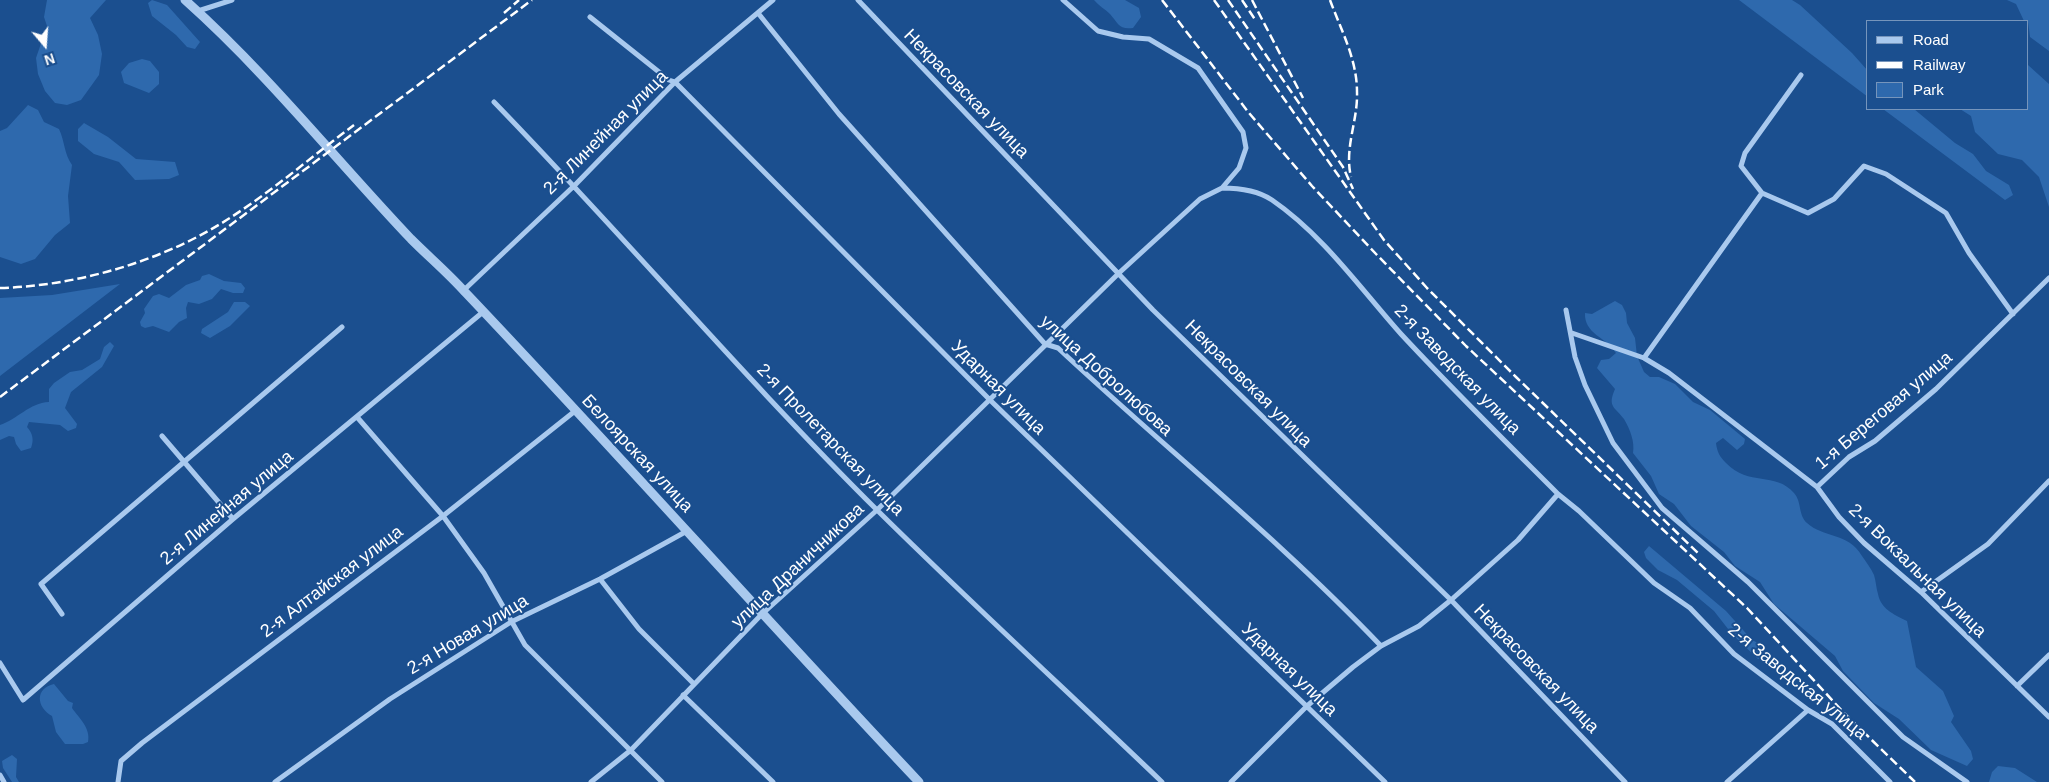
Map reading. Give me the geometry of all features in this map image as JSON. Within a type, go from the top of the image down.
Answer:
[{"type":"street","name":"Белоярская улица","points":[[185,0],[258,71],[412,240],[464,290],[688,532],[761,615],[919,782]]},
{"type":"street","points":[[198,11],[232,0]]},
{"type":"street","name":"2-я Линейная улица","points":[[464,290],[575,186],[675,82],[773,0]]},
{"type":"street","name":"Некрасовская улица","points":[[858,0],[1119,273],[1262,417],[1451,600],[1625,782]]},
{"type":"street","points":[[1063,0],[1098,31],[1123,37],[1149,39],[1198,68],[1243,132],[1246,148],[1239,168],[1222,188]]},
{"type":"street","name":"улица Добролюбова","points":[[758,13],[839,114],[1045,344],[1058,348],[1152,435],[1328,590],[1381,646]]},
{"type":"street","name":"Ударная улица","points":[[590,16],[669,80],[675,82],[990,400],[1385,782]]},
{"type":"street","points":[[1801,75],[1745,153],[1741,166],[1762,193],[1808,213],[1834,200],[1864,166],[1886,174],[1946,213],[1980,269],[2013,314]]},
{"type":"street","name":"2-я Пролетарская улица","points":[[494,102],[575,186],[707,331],[877,510],[1162,782]]},
{"type":"street","name":"улица Драничникова","points":[[592,782],[631,750],[761,615],[877,510],[1119,273],[1200,199],[1222,188]]},
{"type":"street","name":"2-я Заводская улица","points":[[1222,188],[1244,188],[1271,199],[1296,220],[1324,246],[1402,334],[1558,494],[1579,511],[1654,583],[1690,608],[1734,654],[1808,710],[1832,724],[1890,782]]},
{"type":"street","points":[[1644,358],[1762,193]]},
{"type":"street","name":"1-я Береговая улица","points":[[1817,487],[1849,456],[1875,441],[1936,389],[2049,278]]},
{"type":"street","points":[[1566,310],[1576,357],[1585,385],[1613,443],[1662,508],[1748,582],[1903,738],[1967,782]]},
{"type":"street","name":"2-я Линейная улица","points":[[0,663],[23,700],[233,519],[483,312]]},
{"type":"street","points":[[62,614],[40,584],[342,327]]},
{"type":"street","name":"2-я Вокзальная улица","points":[[1572,333],[1644,358],[1676,379],[1817,487],[1839,517],[1864,543],[1922,592],[2049,717]]},
{"type":"street","name":"2-я Алтайская улица","points":[[118,782],[121,761],[142,742],[443,516],[575,411]]},
{"type":"street","points":[[357,417],[443,516],[484,574],[525,645],[662,782]]},
{"type":"street","points":[[162,436],[233,519]]},
{"type":"street","points":[[1922,592],[1988,544],[2049,481]]},
{"type":"street","points":[[1231,782],[1307,706],[1381,646],[1419,626],[1451,600],[1518,540],[1558,494]]},
{"type":"street","name":"2-я Новая улица","points":[[275,782],[390,699],[511,622],[600,579],[688,532]]},
{"type":"street","points":[[600,579],[639,629],[694,684]]},
{"type":"street","points":[[2017,686],[2049,655]]},
{"type":"street","points":[[683,696],[773,782]]},
{"type":"street","points":[[1727,782],[1808,710]]},
{"type":"street","points":[[0,775],[4,782]]},
{"type":"green space","points":[[47,0],[106,0],[90,18],[98,35],[102,54],[99,75],[81,100],[67,105],[55,103],[45,91],[38,74],[36,58],[47,26],[44,17]]},
{"type":"green space","points":[[152,0],[167,5],[200,42],[195,49],[187,47],[176,35],[152,16],[148,3]]},
{"type":"green space","points":[[1094,0],[1125,0],[1139,8],[1141,17],[1133,28],[1122,27]]},
{"type":"green space","points":[[1739,0],[1792,0],[1800,5],[1852,53],[1866,69],[1866,95]]},
{"type":"green space","points":[[2007,0],[2049,0],[2049,51],[2030,37],[2029,20],[2024,20],[2016,4]]},
{"type":"green space","points":[[142,59],[150,61],[159,72],[159,84],[149,93],[124,83],[121,72],[129,63]]},
{"type":"green space","points":[[2029,66],[2049,84],[2049,207],[2039,177],[2022,160],[1998,154],[1975,132],[1971,116],[1962,110],[2029,110]]},
{"type":"green space","points":[[28,105],[38,110],[44,122],[59,129],[61,134],[67,157],[72,165],[68,196],[70,223],[55,235],[35,259],[21,264],[0,257],[0,131],[7,128]]},
{"type":"green space","points":[[1884,110],[1915,110],[1955,143],[1973,154],[1986,171],[2009,185],[2013,195],[2005,200]]},
{"type":"green space","points":[[84,123],[108,137],[136,159],[175,162],[179,175],[169,179],[135,180],[119,162],[94,154],[78,141],[78,129]]},
{"type":"green space","points":[[209,274],[224,281],[241,283],[245,288],[243,293],[233,293],[221,289],[212,299],[199,304],[188,302],[186,308],[187,318],[179,322],[169,332],[153,326],[145,328],[141,326],[140,322],[145,313],[144,309],[153,296],[159,294],[169,298],[186,285],[200,280],[202,276]]},
{"type":"green space","points":[[120,284],[0,376],[0,298],[52,295]]},
{"type":"green space","points":[[1615,301],[1622,305],[1626,313],[1627,323],[1635,338],[1637,356],[1644,372],[1650,377],[1659,377],[1675,384],[1693,402],[1710,410],[1745,439],[1744,444],[1737,450],[1723,438],[1716,443],[1722,459],[1744,475],[1779,482],[1787,486],[1798,500],[1802,516],[1807,523],[1813,528],[1843,539],[1856,548],[1874,575],[1877,592],[1882,604],[1892,613],[1907,621],[1916,667],[1943,691],[1954,716],[1951,722],[1971,751],[1973,759],[1967,766],[1931,750],[1899,719],[1874,703],[1843,671],[1835,656],[1774,604],[1760,582],[1735,566],[1724,552],[1691,526],[1674,504],[1659,494],[1651,476],[1633,453],[1633,440],[1628,427],[1613,406],[1612,400],[1615,389],[1597,368],[1601,360],[1609,359],[1616,353],[1592,331],[1586,320],[1585,313],[1592,314]]},
{"type":"green space","points":[[234,302],[245,302],[250,306],[230,326],[210,338],[201,333],[202,329],[228,312]]},
{"type":"green space","points":[[110,342],[114,346],[102,367],[71,392],[65,408],[77,424],[76,428],[68,431],[60,425],[29,422],[27,427],[32,435],[32,445],[31,448],[21,451],[14,437],[9,436],[0,440],[0,425],[35,405],[49,402],[49,389],[54,383],[70,372],[82,370],[100,359],[104,347]]},
{"type":"green space","points":[[1649,546],[1726,611],[1752,640],[1764,646],[1768,654],[1766,660],[1758,659],[1732,634],[1714,611],[1677,580],[1658,570],[1646,558],[1644,552]]},
{"type":"green space","points":[[54,684],[68,701],[73,703],[72,708],[88,732],[88,742],[83,744],[65,744],[56,732],[52,716],[43,708],[40,698],[43,689]]},
{"type":"green space","points":[[12,755],[17,759],[16,777],[19,782],[12,782],[3,768],[2,761]]},
{"type":"green space","points":[[1998,766],[2015,768],[2037,782],[1989,782],[1992,772]]},
{"type":"railway","points":[[504,13],[519,0]]},
{"type":"railway","points":[[0,397],[532,0]]},
{"type":"railway","points":[[1162,0],[1249,113],[1312,186],[1376,254],[1466,346],[1747,608],[1845,714],[1915,782]]},
{"type":"railway","points":[[1214,0],[1384,240],[1427,288],[1516,377],[1698,553]]},
{"type":"railway","points":[[1228,0],[1343,167],[1353,189]]},
{"type":"railway","points":[[1242,0],[1256,21]]},
{"type":"railway","points":[[1252,0],[1303,98]]},
{"type":"railway","points":[[1330,0],[1348,45],[1356,80],[1357,103],[1349,156],[1351,177]]},
{"type":"railway","points":[[0,288],[54,283],[81,278],[161,254],[229,219],[284,180],[354,125]]}]
